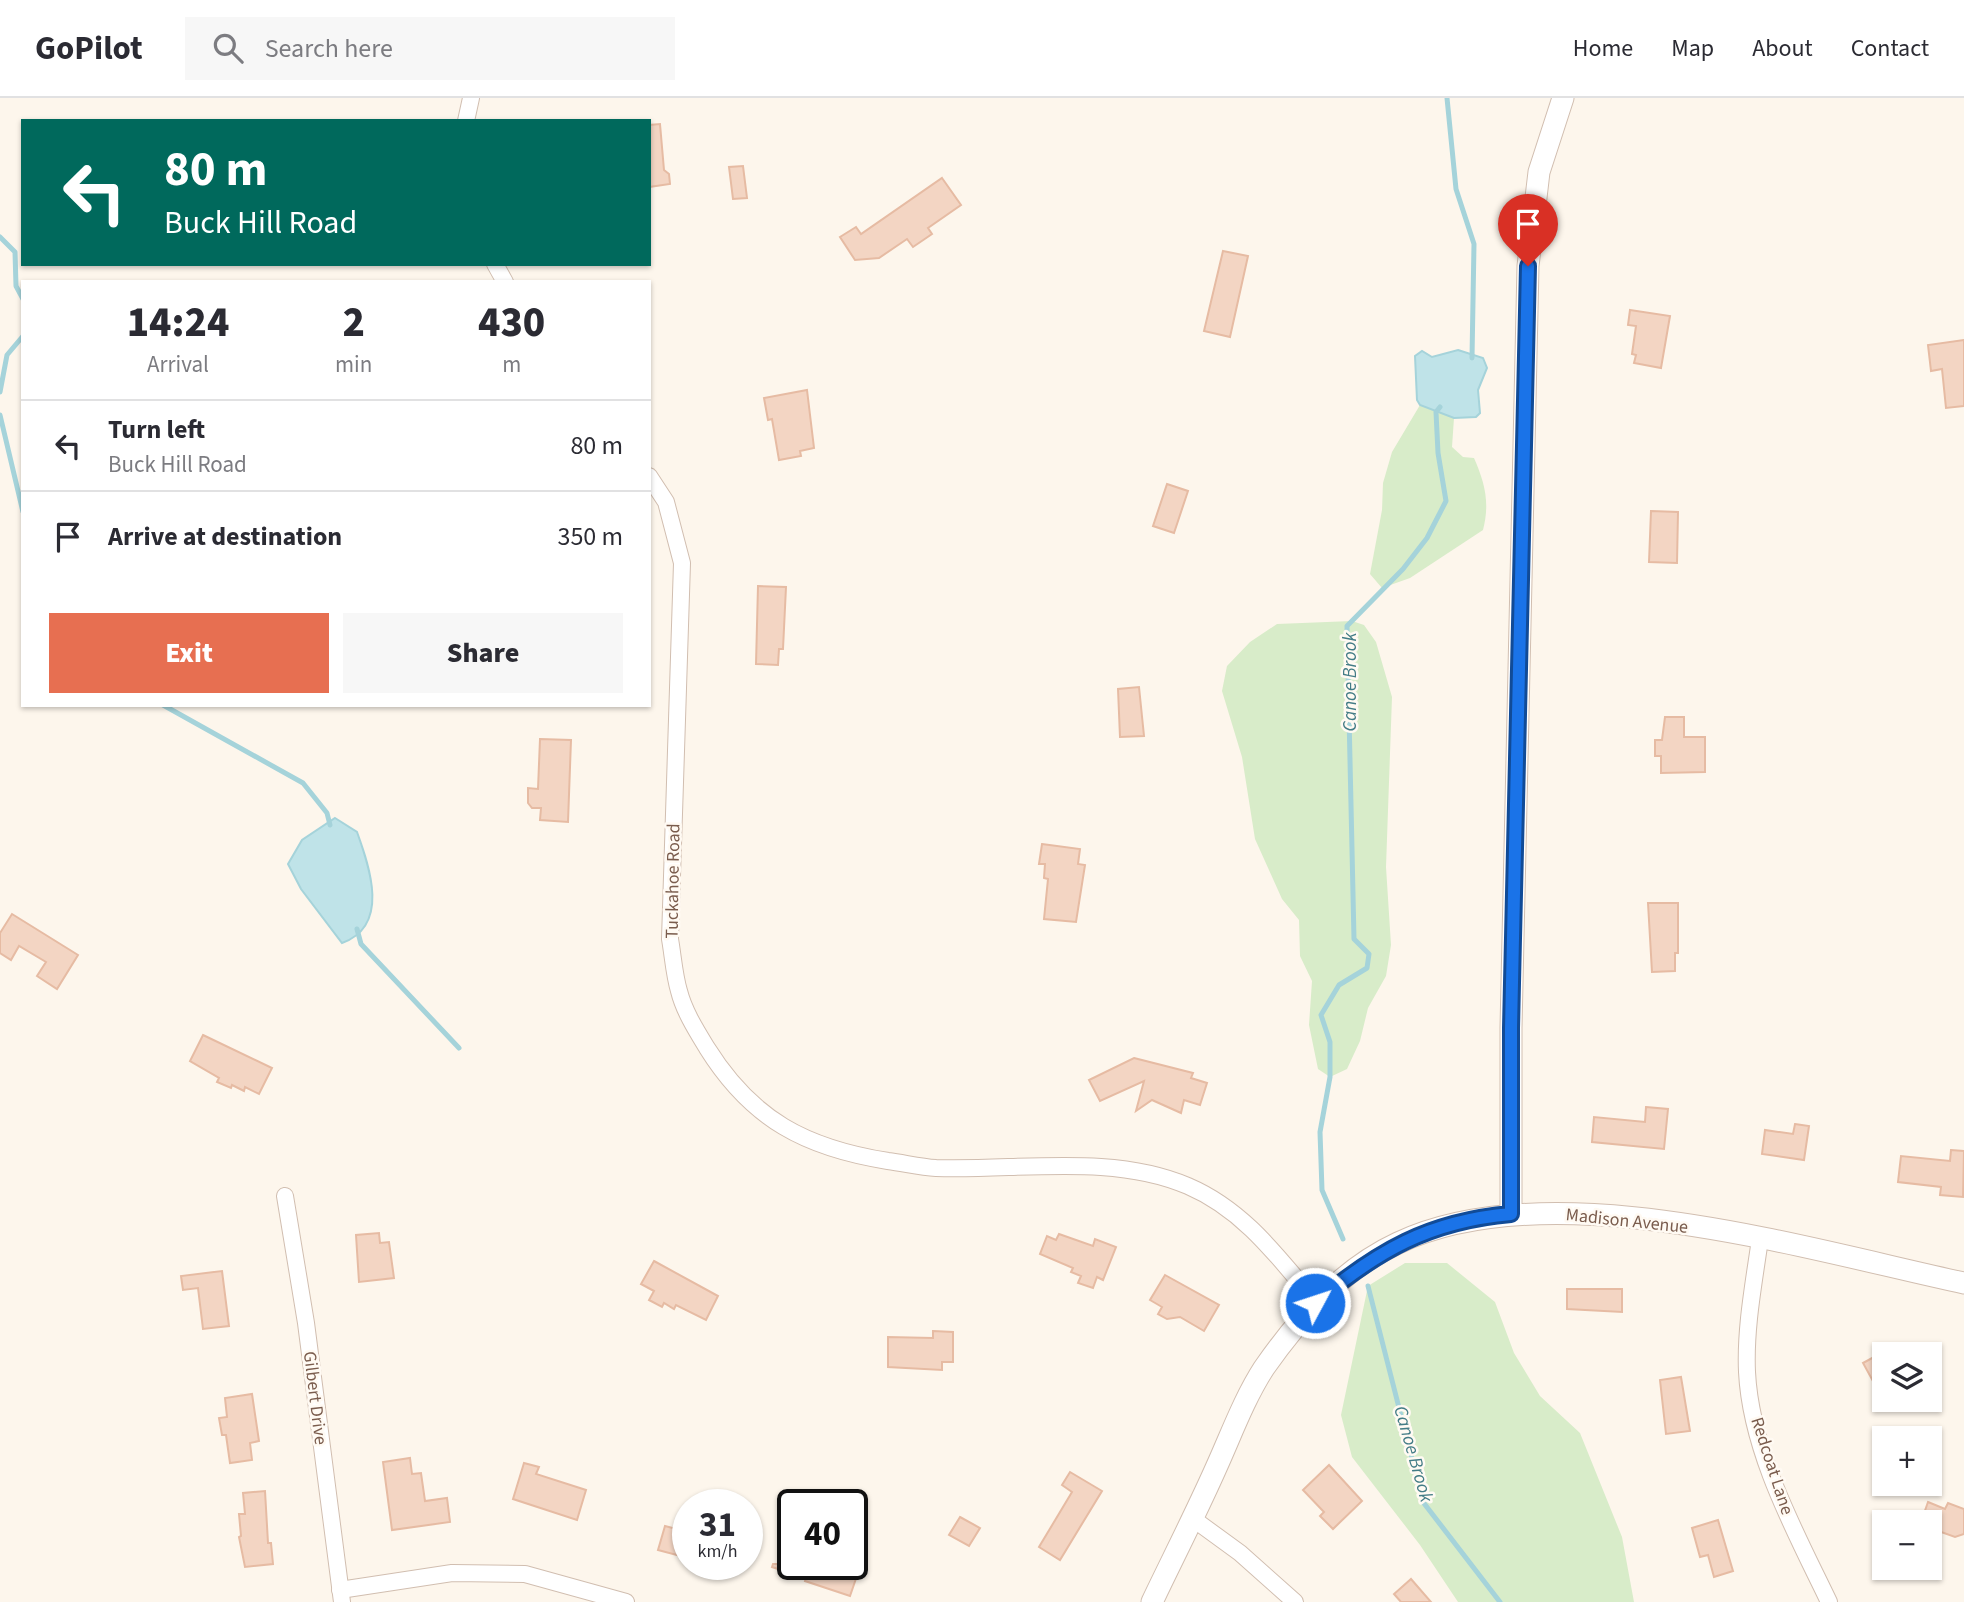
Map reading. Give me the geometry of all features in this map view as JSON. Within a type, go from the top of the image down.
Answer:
[{"type":"street","points":[[466,119],[471,98]]},
{"type":"street","points":[[1511,1214],[1511,1016],[1528,266],[1539,172],[1563,98]]},
{"type":"street","name":"Tuckahoe Road","points":[[651,479],[666,502],[682,563],[670,939],[679,992],[694,1027],[720,1068],[766,1116],[794,1135],[848,1155],[934,1168],[1040,1166],[1133,1171],[1186,1185],[1224,1204],[1255,1231],[1315,1303]]},
{"type":"street","name":"Gilbert Drive","points":[[285,1196],[306,1323],[341,1596]]},
{"type":"street","name":"Madison Avenue","points":[[1152,1602],[1263,1370],[1315,1303],[1358,1266],[1398,1243],[1447,1225],[1511,1214],[1593,1214],[1760,1239],[1964,1283]]},
{"type":"street","name":"Redcoat Lane","points":[[1760,1239],[1747,1372],[1759,1437],[1786,1514],[1829,1602]]},
{"type":"street","points":[[1192,1518],[1240,1553],[1295,1602]]},
{"type":"street","points":[[341,1596],[452,1573],[525,1574],[626,1602]]},
{"type":"green space","points":[[1420,405],[1454,418],[1452,447],[1463,457],[1474,458],[1481,476],[1486,511],[1483,530],[1410,578],[1382,588],[1370,574],[1382,510],[1383,483],[1392,452]]},
{"type":"green space","points":[[1352,621],[1364,625],[1376,642],[1392,697],[1386,867],[1391,945],[1386,976],[1368,1008],[1360,1041],[1347,1069],[1330,1077],[1318,1069],[1309,1025],[1312,981],[1300,956],[1299,920],[1282,899],[1255,839],[1242,757],[1222,691],[1227,666],[1250,642],[1277,624]]},
{"type":"green space","points":[[1405,1263],[1447,1263],[1495,1302],[1514,1353],[1540,1396],[1580,1433],[1622,1537],[1634,1602],[1458,1602],[1420,1545],[1352,1457],[1341,1415],[1368,1286]]},
{"type":"water","points":[[1458,350],[1483,358],[1487,368],[1478,390],[1480,413],[1476,417],[1454,418],[1420,405],[1417,400],[1415,356],[1422,351],[1432,357]]},
{"type":"water","points":[[335,818],[357,832],[371,878],[372,895],[366,924],[357,935],[342,943],[301,889],[288,864],[302,840]]},
{"type":"building","points":[[660,124],[664,170],[669,174],[670,184],[651,187],[651,125]]},
{"type":"building","points":[[743,166],[747,198],[733,199],[729,167]]},
{"type":"building","points":[[942,178],[961,205],[928,228],[932,234],[913,247],[907,239],[879,258],[855,260],[840,237],[856,227],[861,234]]},
{"type":"building","points":[[1223,251],[1248,256],[1230,337],[1204,331]]},
{"type":"building","points":[[1630,310],[1670,316],[1661,368],[1634,363],[1636,355],[1632,354],[1636,326],[1628,325]]},
{"type":"building","points":[[1964,340],[1964,406],[1946,408],[1942,369],[1931,371],[1928,345]]},
{"type":"building","points":[[807,390],[814,448],[800,451],[801,456],[779,460],[772,419],[768,420],[764,398]]},
{"type":"building","points":[[1167,484],[1188,491],[1174,533],[1153,526]]},
{"type":"building","points":[[1651,511],[1678,512],[1677,563],[1649,562]]},
{"type":"building","points":[[758,586],[786,587],[783,649],[779,649],[778,665],[756,664]]},
{"type":"building","points":[[1139,687],[1144,736],[1120,737],[1118,689]]},
{"type":"building","points":[[1665,717],[1684,717],[1684,737],[1705,737],[1705,772],[1661,773],[1661,756],[1655,756],[1655,740],[1662,740]]},
{"type":"building","points":[[540,739],[571,740],[568,822],[540,820],[541,808],[532,808],[528,803],[528,788],[538,789]]},
{"type":"building","points":[[1042,844],[1080,849],[1078,864],[1085,865],[1076,922],[1044,919],[1048,879],[1044,878],[1045,864],[1039,864]]},
{"type":"building","points":[[1648,903],[1678,903],[1678,953],[1675,953],[1675,971],[1652,972]]},
{"type":"building","points":[[12,914],[78,955],[57,989],[37,976],[46,962],[19,946],[11,960],[0,953],[0,933]]},
{"type":"building","points":[[203,1035],[272,1068],[259,1094],[245,1087],[244,1091],[217,1082],[219,1078],[190,1061]]},
{"type":"building","points":[[1134,1058],[1193,1073],[1191,1078],[1207,1083],[1200,1105],[1184,1100],[1181,1113],[1152,1100],[1136,1111],[1144,1081],[1100,1101],[1089,1080]]},
{"type":"building","points":[[1646,1107],[1668,1109],[1664,1149],[1592,1142],[1594,1117],[1645,1122]]},
{"type":"building","points":[[1795,1124],[1809,1126],[1804,1160],[1762,1154],[1765,1130],[1793,1134]]},
{"type":"building","points":[[1951,1150],[1964,1151],[1963,1197],[1940,1195],[1941,1187],[1898,1182],[1901,1156],[1950,1161]]},
{"type":"building","points":[[379,1233],[380,1243],[389,1242],[394,1278],[359,1282],[356,1235]]},
{"type":"building","points":[[1059,1234],[1093,1246],[1095,1239],[1116,1247],[1103,1280],[1097,1277],[1093,1288],[1078,1283],[1081,1276],[1071,1272],[1073,1268],[1040,1254],[1047,1236],[1056,1240]]},
{"type":"building","points":[[654,1261],[718,1296],[706,1320],[676,1305],[674,1309],[664,1303],[662,1307],[649,1300],[654,1291],[641,1284]]},
{"type":"building","points":[[222,1271],[229,1326],[203,1329],[198,1288],[183,1290],[181,1276]]},
{"type":"building","points":[[1165,1275],[1219,1305],[1204,1331],[1180,1317],[1167,1319],[1158,1314],[1162,1307],[1150,1300]]},
{"type":"building","points":[[1567,1289],[1622,1289],[1622,1312],[1567,1309]]},
{"type":"building","points":[[933,1331],[953,1332],[953,1362],[942,1362],[942,1370],[888,1367],[888,1337],[933,1338]]},
{"type":"building","points":[[1872,1358],[1872,1379],[1863,1363]]},
{"type":"building","points":[[1681,1377],[1690,1431],[1666,1434],[1660,1380]]},
{"type":"building","points":[[252,1394],[259,1441],[250,1443],[252,1460],[230,1463],[226,1435],[222,1435],[219,1418],[227,1417],[225,1398]]},
{"type":"building","points":[[410,1458],[412,1474],[421,1473],[425,1501],[447,1498],[450,1522],[392,1530],[383,1462]]},
{"type":"building","points":[[524,1463],[539,1467],[536,1474],[586,1490],[577,1520],[513,1499]]},
{"type":"building","points":[[1329,1465],[1362,1501],[1333,1529],[1320,1516],[1324,1512],[1303,1490]]},
{"type":"building","points":[[1070,1472],[1102,1491],[1060,1560],[1039,1547],[1072,1492],[1062,1485]]},
{"type":"building","points":[[265,1491],[268,1543],[271,1543],[273,1564],[245,1567],[239,1537],[239,1514],[245,1514],[243,1493]]},
{"type":"building","points":[[1928,1502],[1945,1509],[1948,1503],[1964,1509],[1964,1534],[1955,1537],[1942,1532],[1942,1510],[1925,1510]]},
{"type":"building","points":[[960,1517],[980,1528],[969,1546],[949,1535]]},
{"type":"building","points":[[1718,1520],[1733,1571],[1714,1577],[1708,1555],[1700,1557],[1692,1528]]},
{"type":"building","points":[[665,1526],[672,1528],[672,1554],[658,1550]]},
{"type":"building","points":[[1411,1579],[1431,1602],[1401,1602],[1394,1594]]},
{"type":"building","points":[[805,1580],[856,1580],[850,1596]]},
{"type":"waterway","name":"Canoe Brook","points":[[1447,98],[1456,189],[1474,244],[1472,358]]},
{"type":"waterway","points":[[0,237],[15,252],[16,286],[21,295]]},
{"type":"waterway","points":[[0,392],[7,355],[21,338]]},
{"type":"waterway","name":"Canoe Brook","points":[[1343,1239],[1322,1190],[1320,1132],[1330,1077],[1330,1042],[1321,1015],[1339,985],[1367,968],[1369,954],[1354,939],[1347,626],[1403,569],[1427,538],[1446,501],[1438,453],[1436,412],[1440,407]]},
{"type":"waterway","points":[[0,415],[21,504]]},
{"type":"waterway","points":[[167,707],[303,783],[327,813],[330,825]]},
{"type":"waterway","points":[[357,929],[361,944],[459,1048]]},
{"type":"waterway","name":"Canoe Brook","points":[[1368,1286],[1423,1502],[1500,1602]]},
{"type":"route","points":[[1315,1303],[1358,1266],[1398,1243],[1447,1225],[1486,1216],[1511,1214],[1511,1028],[1528,266]]}]
